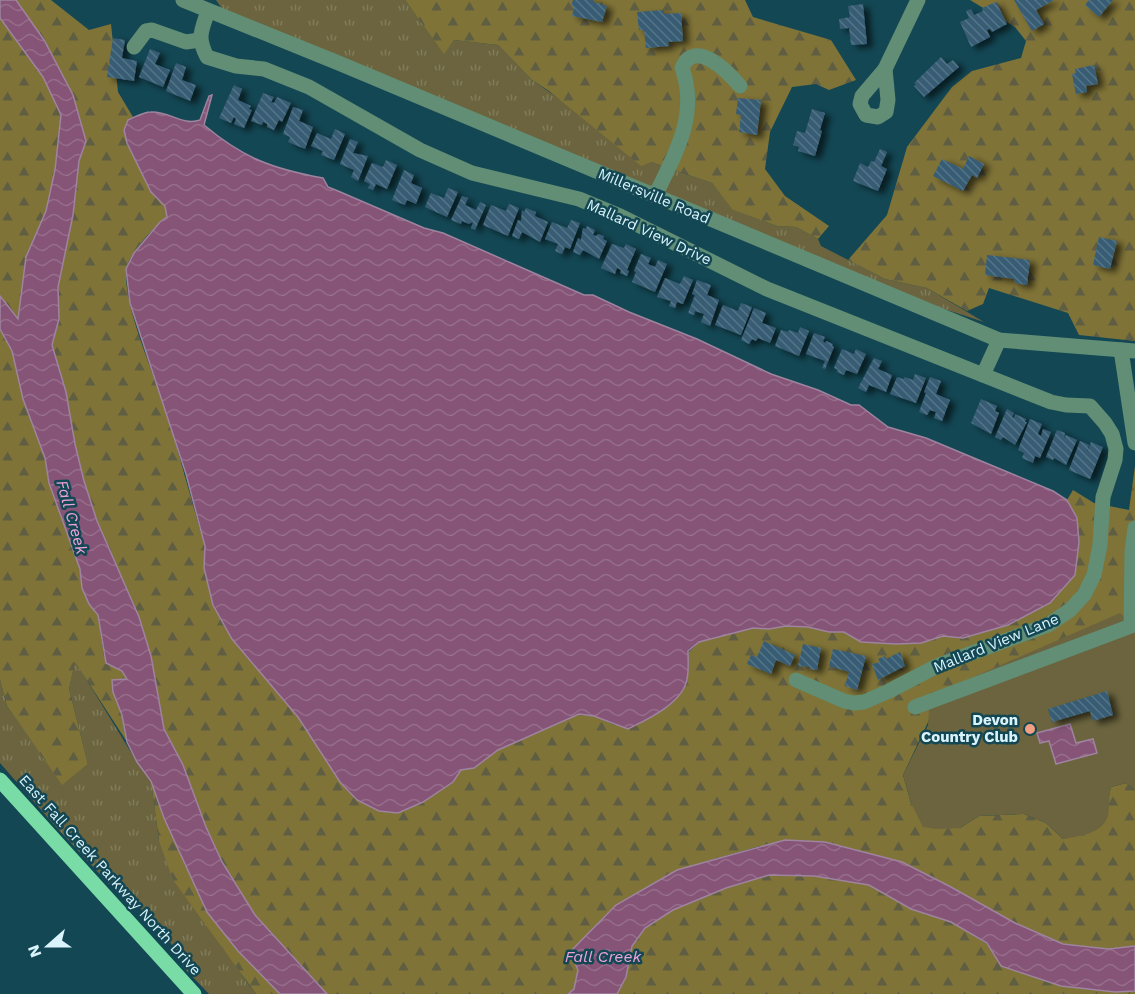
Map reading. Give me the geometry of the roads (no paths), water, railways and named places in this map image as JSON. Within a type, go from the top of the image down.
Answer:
[{"type":"main road","name":"East Fall Creek Parkway North Drive","points":[[0,780],[194,994]]},
{"type":"street","name":"Millersville Road","points":[[183,0],[203,6],[999,340],[1131,350]]},
{"type":"street","points":[[885,69],[918,0]]},
{"type":"street","points":[[135,47],[146,31],[152,30],[186,42],[200,40],[203,6]]},
{"type":"street","name":"Mallard View Drive","points":[[200,40],[207,57],[236,66],[264,69],[309,87],[430,155],[472,172],[579,199],[620,216],[767,289],[1051,402],[1090,406],[1112,434],[1116,449]]},
{"type":"street","points":[[655,196],[679,147],[686,124],[688,93],[683,64],[698,56],[712,60],[740,86]]},
{"type":"street","points":[[983,375],[999,340]]},
{"type":"street","points":[[1131,350],[1135,443]]},
{"type":"street","name":"Mallard View Lane","points":[[796,680],[844,700],[854,703],[864,702],[939,665],[1044,627],[1064,615],[1084,595],[1094,575],[1100,545],[1103,497],[1114,467],[1116,449]]},
{"type":"street","points":[[915,707],[1131,626],[1132,552],[1135,528]]},
{"type":"water","name":"Fall Creek","points":[[0,0],[16,0],[44,40],[73,95],[86,141],[79,161],[73,215],[58,287],[59,319],[52,345],[66,392],[84,481],[97,521],[139,617],[151,656],[164,729],[183,765],[222,862],[255,915],[327,994],[280,994],[238,951],[207,912],[164,818],[151,781],[137,762],[127,742],[122,715],[113,692],[112,680],[127,679],[122,671],[106,663],[98,615],[89,604],[82,588],[80,569],[49,483],[45,458],[23,399],[12,351],[0,329],[0,296],[18,319],[26,257],[46,211],[55,170],[61,115],[43,77],[0,18]]},
{"type":"water","points":[[212,95],[204,125],[246,154],[289,171],[323,178],[328,187],[424,228],[443,233],[584,295],[593,295],[697,339],[771,374],[818,390],[851,405],[859,405],[888,427],[926,438],[1053,491],[1067,500],[1077,518],[1079,542],[1075,575],[1050,603],[1008,625],[963,638],[943,636],[921,643],[896,644],[861,642],[844,632],[786,626],[769,629],[753,628],[699,642],[688,651],[687,679],[679,696],[664,709],[628,729],[594,716],[579,714],[498,750],[474,768],[461,770],[453,782],[423,802],[398,813],[379,811],[357,800],[340,782],[298,717],[232,639],[213,605],[204,568],[205,546],[186,474],[130,303],[126,269],[134,253],[167,217],[165,206],[151,192],[127,143],[124,130],[128,120],[148,112],[158,112],[188,121],[200,120],[209,96]]},
{"type":"water","points":[[1070,724],[1076,743],[1093,739],[1097,753],[1056,764],[1049,741],[1040,743],[1037,733]]},
{"type":"water","name":"Fall Creek","points":[[785,840],[825,842],[902,862],[1015,923],[1063,944],[1108,949],[1135,946],[1135,991],[1115,992],[1061,986],[1001,966],[987,943],[951,922],[911,909],[869,885],[814,876],[769,875],[726,888],[673,910],[645,928],[632,946],[626,977],[617,994],[568,994],[574,989],[578,970],[570,952],[616,905],[677,870]]},
{"type":"place","name":"Devon Country Club","points":[[1030,729]]}]
